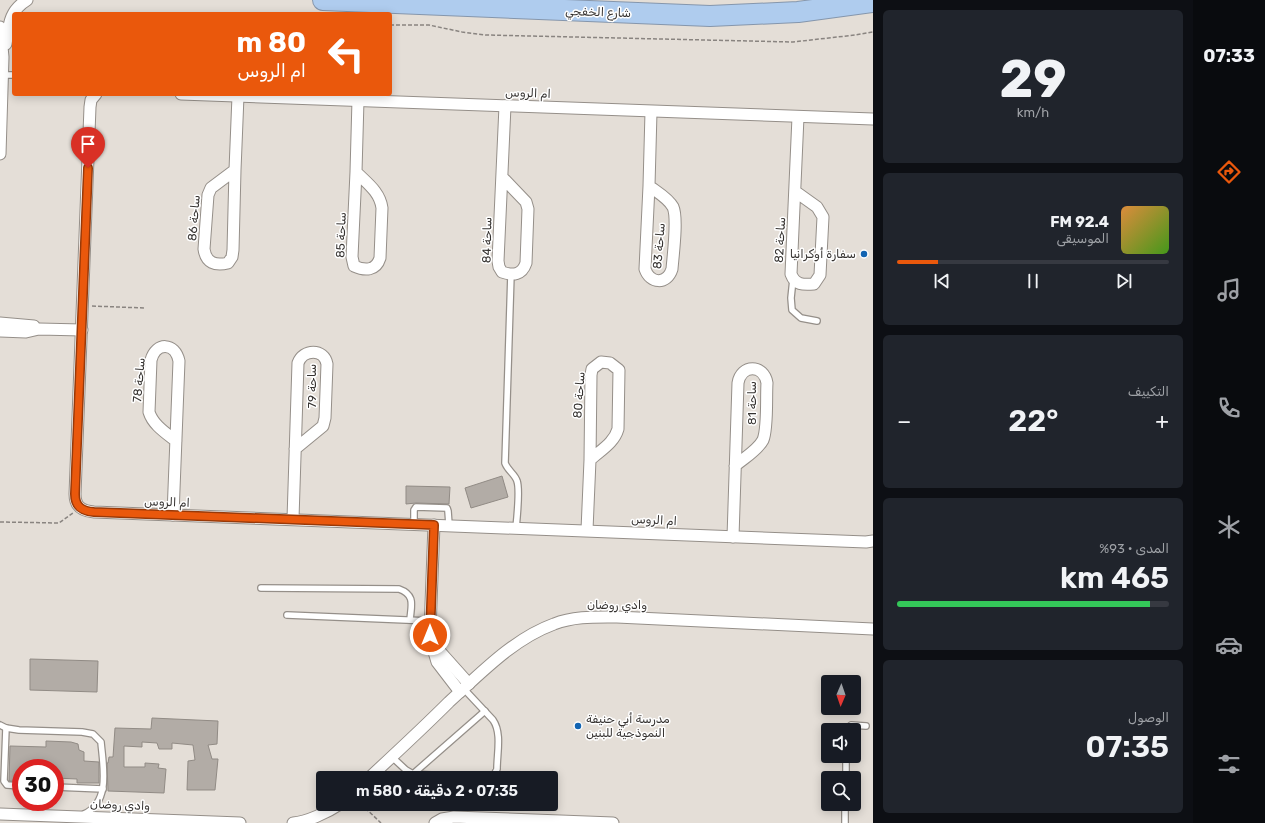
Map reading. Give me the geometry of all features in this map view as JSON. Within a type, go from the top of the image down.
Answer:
[{"type":"highway","name":"شارع الخفجي","points":[[323,0],[710,16],[798,12],[873,2]]},
{"type":"street","points":[[14,12],[20,4],[27,0]]},
{"type":"street","points":[[3,57],[12,16]]},
{"type":"street","points":[[0,27],[3,57],[8,75],[0,154]]},
{"type":"street","points":[[79,507],[75,500],[75,494],[82,305],[90,107],[91,100],[94,96]]},
{"type":"street","name":"ام الروس","points":[[238,96],[873,119]]},
{"type":"street","name":"ساحة 86","points":[[235,170],[211,188],[208,195],[204,250],[205,256],[209,261],[215,264],[228,263],[232,257],[233,250],[238,96]]},
{"type":"street","name":"ساحة 85","points":[[356,172],[378,194],[382,204],[380,258],[378,264],[374,268],[368,270],[354,266],[352,257],[358,100]]},
{"type":"street","name":"ساحة 84","points":[[505,106],[498,267],[502,272],[511,274]]},
{"type":"street","name":"ساحة 83","points":[[650,186],[673,207],[675,217],[672,269],[670,276],[666,280],[659,281],[649,277],[645,269],[650,186],[651,112]]},
{"type":"street","name":"ساحة 82","points":[[796,192],[820,211],[822,216],[820,275],[814,284],[802,285],[796,283],[791,274],[796,192],[798,116]]},
{"type":"street","points":[[502,177],[526,202],[528,209],[526,263],[520,273],[511,274]]},
{"type":"street","points":[[0,323],[27,324],[40,329]]},
{"type":"street","points":[[0,331],[26,332],[40,329],[82,330]]},
{"type":"street","name":"ساحة 78","points":[[173,515],[176,441],[179,361],[178,354],[175,350],[170,347],[164,347],[158,349],[153,354],[151,360],[150,412],[151,419],[155,424],[176,441]]},
{"type":"street","name":"ساحة 79","points":[[293,519],[295,449],[298,363],[304,354],[316,353],[322,355],[326,359],[325,418],[323,426],[295,449]]},
{"type":"street","name":"ساحة 80","points":[[587,530],[591,375],[592,369],[600,362],[610,363],[619,370],[618,429],[616,437],[590,460]]},
{"type":"street","name":"ساحة 81","points":[[733,537],[735,466],[739,377],[742,372],[754,369],[762,371],[766,376],[765,433],[758,446],[735,466]]},
{"type":"street","name":"ام الروس","points":[[79,507],[86,512],[587,530],[866,542],[873,541]]},
{"type":"street","points":[[434,525],[430,635],[437,662],[465,688]]},
{"type":"street","name":"وادي روضان","points":[[377,771],[465,688],[516,644],[534,633],[554,624],[594,617],[617,617],[873,629]]},
{"type":"street","points":[[293,823],[297,823],[326,811]]},
{"type":"street","name":"وادي روضان","points":[[0,814],[240,823]]},
{"type":"street","points":[[435,823],[442,819],[454,817],[613,823]]},
{"type":"lane","points":[[511,274],[505,463],[507,469],[513,474],[517,481],[516,528]]},
{"type":"lane","points":[[793,279],[791,298],[792,310],[801,318],[817,321]]},
{"type":"lane","points":[[414,524],[414,510],[416,507],[447,508],[449,525]]},
{"type":"lane","points":[[261,588],[399,589],[410,595],[410,620]]},
{"type":"lane","points":[[287,615],[430,621]]},
{"type":"lane","points":[[465,688],[497,725],[496,771]]},
{"type":"lane","points":[[416,771],[485,711]]},
{"type":"lane","points":[[0,725],[6,728],[19,730],[82,732],[93,734],[101,742],[103,789],[101,797],[98,804],[88,812],[78,817]]},
{"type":"lane","points":[[861,726],[866,726]]},
{"type":"lane","points":[[6,728],[4,781],[7,785],[12,785]]},
{"type":"lane","points":[[392,757],[408,771]]},
{"type":"lane","points":[[64,787],[103,789]]},
{"type":"lane","points":[[845,811],[845,823]]},
{"type":"path","points":[[392,25],[429,25],[486,35],[793,42],[873,32]]},
{"type":"path","points":[[82,305],[144,308]]},
{"type":"path","points":[[0,522],[59,523],[66,519],[79,507]]},
{"type":"path","points":[[368,811],[381,823]]},
{"type":"building","points":[[502,476],[508,497],[471,508],[465,488]]},
{"type":"building","points":[[406,486],[450,487],[449,504],[406,504]]},
{"type":"building","points":[[30,659],[98,661],[97,692],[30,690]]},
{"type":"building","points":[[152,718],[218,721],[217,744],[208,745],[212,759],[218,759],[215,790],[187,790],[188,761],[195,760],[193,745],[172,743],[172,749],[159,749],[157,743],[142,742],[142,747],[124,746],[124,767],[145,767],[145,763],[159,764],[158,768],[166,769],[164,793],[108,791],[107,763],[109,757],[113,757],[115,728],[151,729]]},
{"type":"building","points":[[46,741],[71,742],[78,744],[79,750],[84,752],[84,761],[99,762],[99,783],[77,783],[77,779],[64,778],[64,759],[12,759],[12,781],[9,781],[10,746],[46,747]]},
{"type":"place","name":"سفارة أوكرانيا","points":[[864,254]]},
{"type":"place","name":"مدرسة أبي حنيفة النموذجية للبنين","points":[[578,726]]},
{"type":"route","points":[[88,168],[75,494],[75,500],[79,507],[86,512],[434,525],[430,635]]}]
